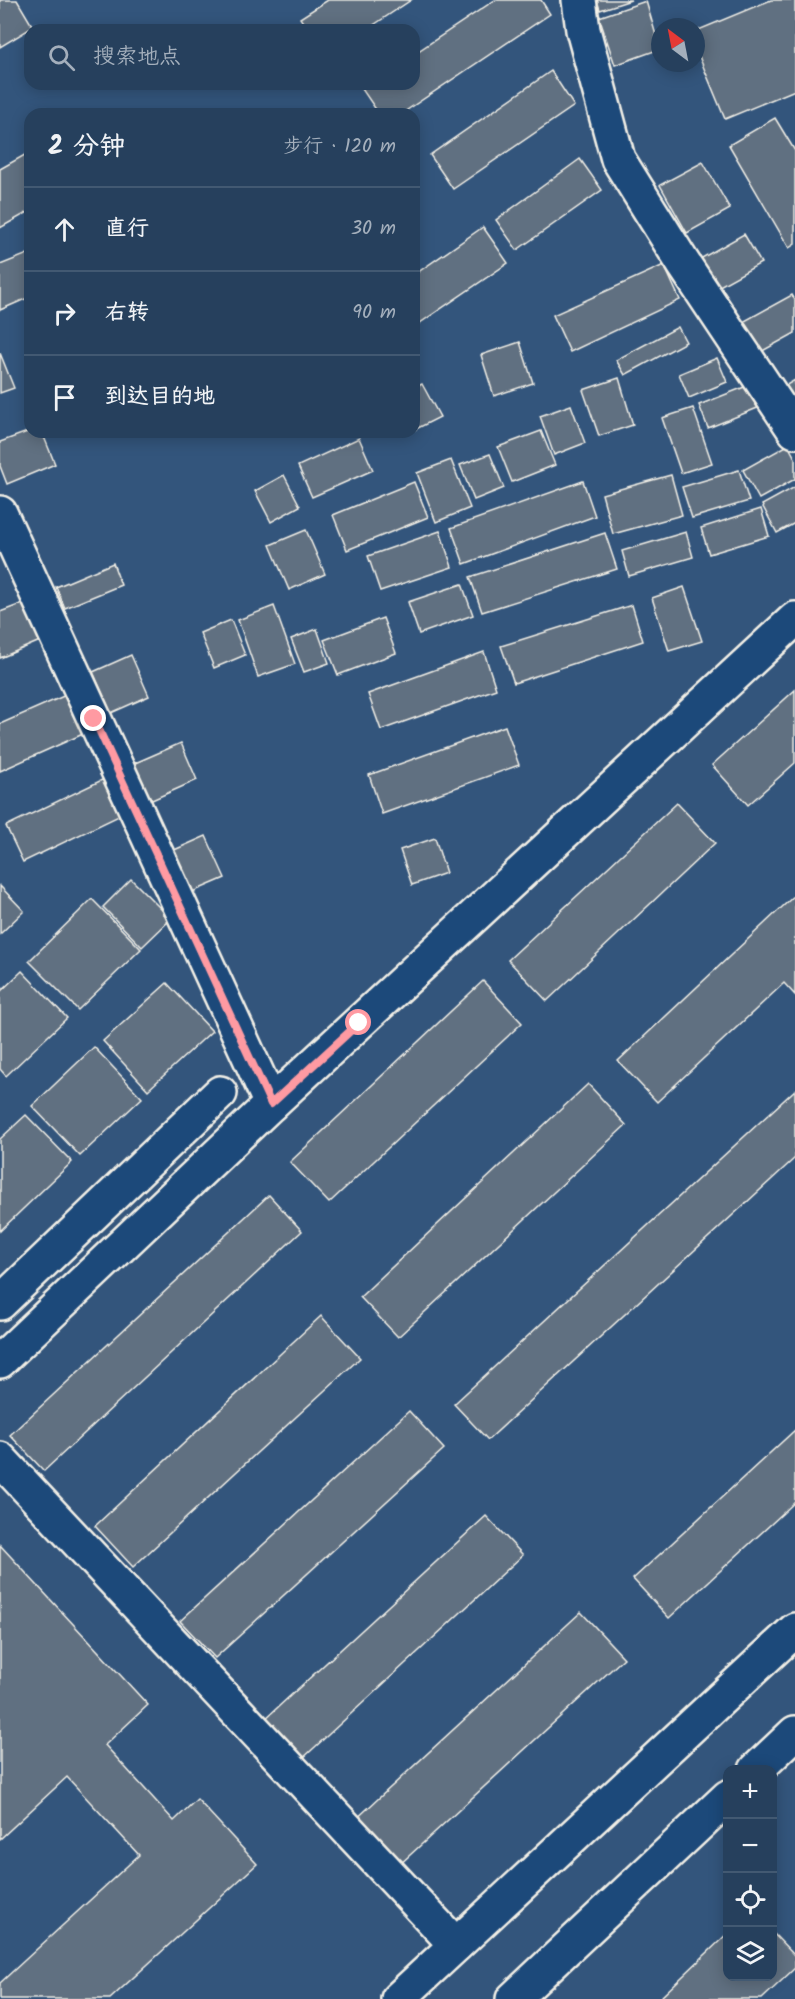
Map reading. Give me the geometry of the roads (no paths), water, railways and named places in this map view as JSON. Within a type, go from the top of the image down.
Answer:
[{"type":"street","points":[[579,0],[583,30],[618,159],[795,431]]},
{"type":"street","points":[[0,513],[271,1104]]},
{"type":"street","points":[[0,1360],[271,1104],[795,619]]},
{"type":"street","points":[[0,1303],[220,1094]]},
{"type":"street","points":[[0,1460],[456,1946]]},
{"type":"street","points":[[398,1999],[795,1630]]},
{"type":"street","points":[[761,1765],[795,1733]]},
{"type":"street","points":[[513,1999],[723,1802]]}]
